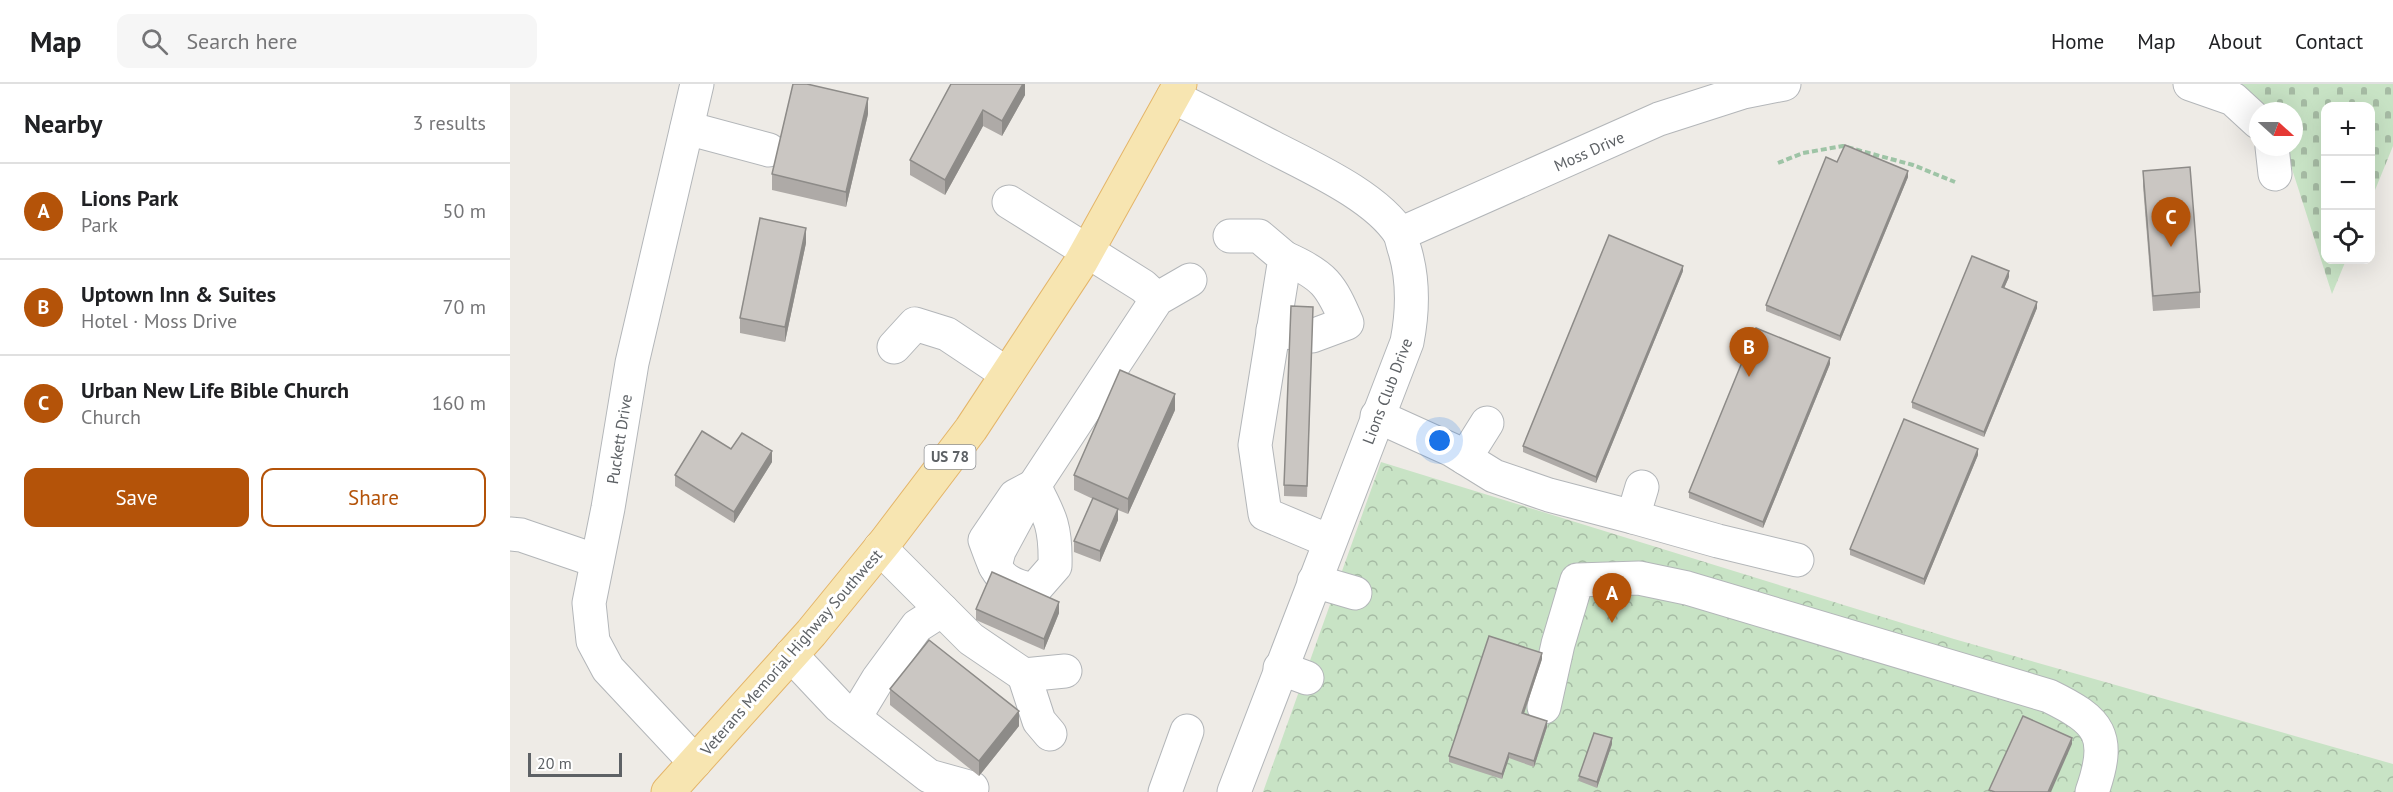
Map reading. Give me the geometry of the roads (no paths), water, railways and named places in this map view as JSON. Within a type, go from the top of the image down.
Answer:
[{"type":"main road","name":"Veterans Memorial Highway Southwest","points":[[668,792],[791,655],[880,548],[971,429],[1086,252],[1177,90]]},
{"type":"street","name":"Puckett Drive","points":[[695,762],[608,669],[593,641],[589,603],[632,363],[697,84]]},
{"type":"street","name":"Moss Drive","points":[[1400,234],[1659,119],[1743,92],[1784,84]]},
{"type":"street","points":[[2190,84],[2233,99],[2249,114]]},
{"type":"street","name":"Lions Club Drive","points":[[1177,90],[1363,197],[1400,234],[1408,261],[1412,288],[1412,315],[1407,342],[1377,416],[1353,510],[1329,541],[1314,581],[1294,673],[1234,792]]},
{"type":"street","points":[[687,128],[769,150]]},
{"type":"street","points":[[1009,202],[1143,286],[1156,299]]},
{"type":"street","points":[[1230,236],[1259,236],[1285,258],[1311,269],[1334,292],[1347,324],[1312,336],[1273,330]]},
{"type":"street","points":[[1285,258],[1255,446],[1265,514],[1329,541]]},
{"type":"street","points":[[1034,486],[1052,521],[1056,544],[1055,566],[1034,590],[1015,586],[1005,581],[995,566],[985,540],[1015,496],[1034,486],[1156,299],[1190,280]]},
{"type":"street","points":[[894,347],[915,324],[947,334],[1007,374]]},
{"type":"street","points":[[1377,416],[1438,443],[1494,476],[1509,482],[1638,502],[1718,541],[1797,560]]},
{"type":"street","points":[[1465,458],[1487,423]]},
{"type":"street","points":[[510,534],[521,535],[597,561]]},
{"type":"street","points":[[880,548],[971,639],[1024,675],[1039,721],[1050,734]]},
{"type":"street","points":[[1544,707],[1558,644],[1577,580],[1639,578],[1686,588],[2049,696],[2086,717],[2097,729],[2101,744],[2100,764],[2092,792]]},
{"type":"street","points":[[1314,581],[1355,592]]},
{"type":"street","points":[[855,717],[878,679],[917,627],[942,610]]},
{"type":"street","points":[[791,655],[839,706],[929,776],[972,788]]},
{"type":"street","points":[[1024,675],[1065,671]]},
{"type":"street","points":[[1165,792],[1187,731]]},
{"type":"place","name":"Urban New Life Bible Church","points":[[2171,247]]},
{"type":"place","name":"Uptown Inn & Suites","points":[[1749,377]]},
{"type":"place","name":"Lions Park","points":[[1612,623]]}]
